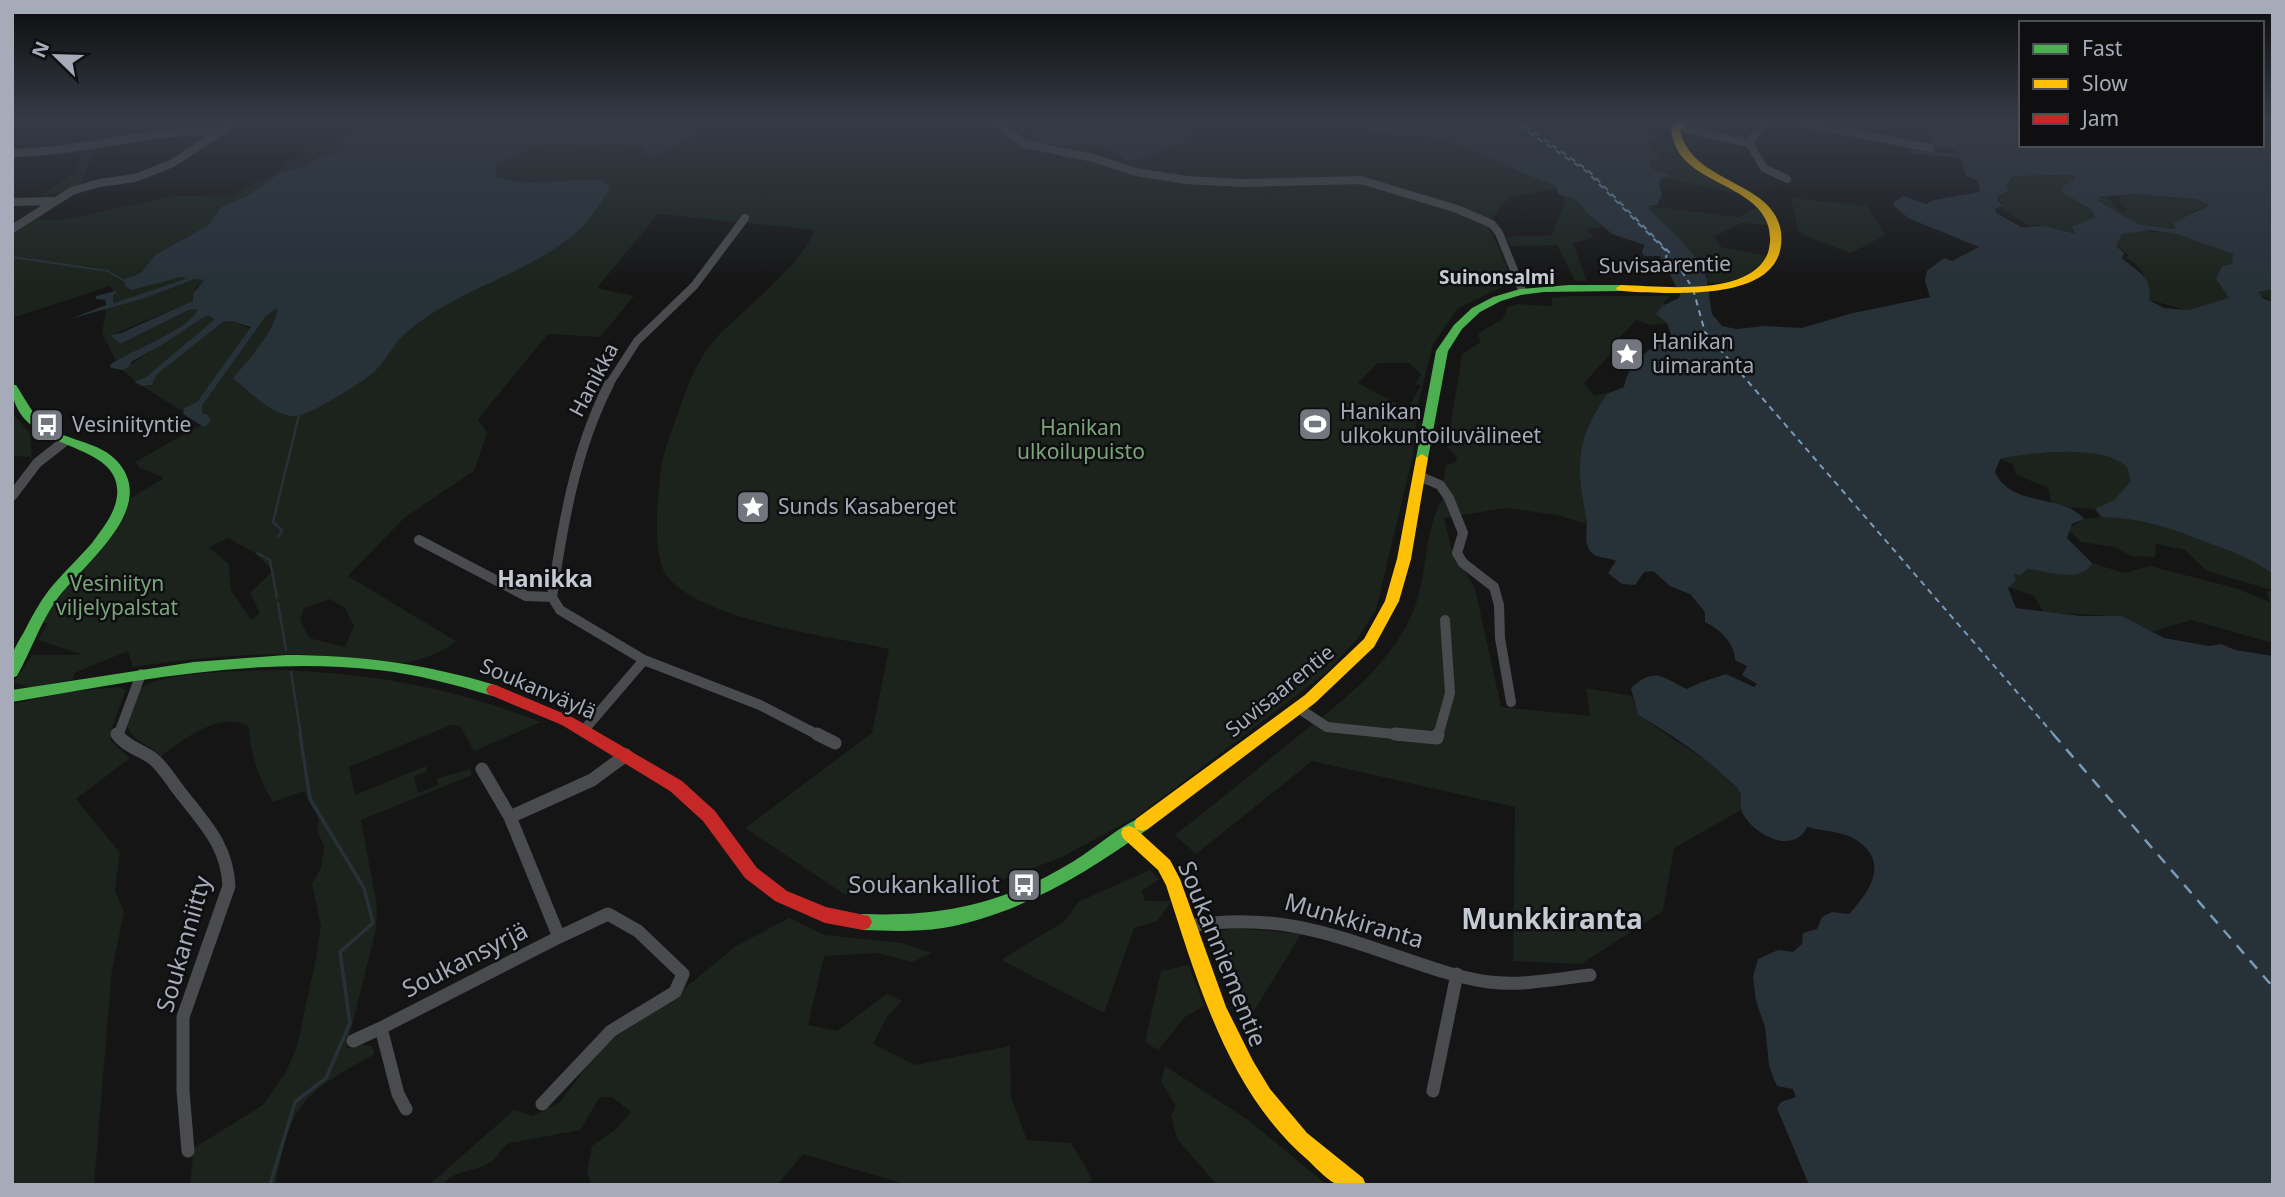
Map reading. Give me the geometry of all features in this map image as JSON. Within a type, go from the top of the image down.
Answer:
[{"type":"street","points":[[12,229],[53,201],[86,186],[141,176]]},
{"type":"street","points":[[1161,176],[1243,183],[1337,178],[1380,184],[1492,224],[1499,233],[1522,290]]},
{"type":"street","name":"Suvisaarentie","points":[[900,924],[985,911],[1023,899],[1064,878],[1129,834],[1298,708],[1359,654],[1383,620],[1399,580],[1440,358],[1447,339],[1464,321],[1481,309],[1501,297],[1522,290],[1719,288],[1743,284],[1762,274],[1776,252],[1778,231],[1769,216],[1750,197],[1719,176]]},
{"type":"street","points":[[1781,176],[1787,179]]},
{"type":"street","points":[[12,202],[53,201]]},
{"type":"street","name":"Hanikka","points":[[552,597],[569,488],[594,416],[616,371],[630,350],[718,259],[745,218]]},
{"type":"street","points":[[12,387],[42,429],[112,463],[124,484],[123,501],[116,521],[51,598],[12,672]]},
{"type":"street","points":[[12,496],[37,463],[65,441]]},
{"type":"street","points":[[1419,476],[1440,485],[1459,519],[1463,533],[1457,553],[1462,563],[1494,587],[1499,605],[1500,638],[1511,702]]},
{"type":"street","points":[[419,540],[526,596],[552,597],[560,610],[644,660],[760,705],[835,743]]},
{"type":"street","points":[[1298,708],[1327,727],[1437,738],[1450,693],[1445,620]]},
{"type":"street","name":"Soukanväylä","points":[[12,696],[236,661],[277,659],[392,666],[436,674],[500,692],[584,730],[626,755],[688,795],[704,810],[745,866],[787,900],[820,915],[838,919],[878,925],[900,924]]},
{"type":"street","points":[[584,730],[644,660]]},
{"type":"street","name":"Soukanniitty","points":[[141,674],[117,735],[124,744],[150,757],[163,769],[182,795],[199,811],[225,854],[229,873],[229,886],[183,1017],[183,1091],[188,1151]]},
{"type":"street","points":[[510,817],[592,780],[626,755]]},
{"type":"street","name":"Soukansyrjä","points":[[353,1041],[559,937],[510,817],[482,769]]},
{"type":"street","name":"Soukanniementie","points":[[1129,834],[1164,865],[1174,884],[1219,1014],[1254,1085],[1296,1136],[1333,1170],[1356,1185]]},
{"type":"street","points":[[542,1104],[601,1040],[625,1020],[668,998],[681,984],[682,974],[669,960],[614,916],[608,914],[559,937]]},
{"type":"street","name":"Munkkiranta","points":[[1188,926],[1230,918],[1273,920],[1457,974],[1507,983],[1590,975]]},
{"type":"street","points":[[1433,1091],[1457,974]]},
{"type":"street","points":[[381,1028],[398,1094],[406,1109]]},
{"type":"green space","points":[[70,176],[85,176],[82,184],[69,190],[41,196]]},
{"type":"green space","points":[[269,176],[342,176],[237,262],[114,303],[113,296],[116,294],[110,286],[12,318],[12,232],[33,218],[57,221],[174,196],[232,195]]},
{"type":"green space","name":"Hanikan ulkoilupuisto","points":[[414,176],[1550,176],[1558,188],[1508,198],[1488,225],[1514,282],[1458,308],[1433,344],[1419,400],[1413,455],[1376,610],[1358,638],[1326,673],[1138,816],[1062,857],[965,894],[844,894],[745,828],[872,733],[889,649],[769,625],[707,604],[683,591],[666,575],[661,564],[657,511],[661,472],[667,444],[694,372],[709,346],[786,271],[815,230],[658,214],[597,288],[634,296],[600,337],[548,334],[478,419],[487,433],[474,471],[404,518],[348,576],[456,641],[445,649],[402,663],[270,654],[201,658],[133,667],[128,651],[74,673],[73,679],[29,688],[14,682],[32,655],[83,655],[38,640],[48,623],[42,623],[51,606],[117,528],[131,498],[164,478],[139,467],[135,462],[201,425],[191,418],[202,413],[202,406],[259,326],[228,315]],"holes":[[[1378,363],[1409,363],[1421,374],[1416,384],[1421,386],[1407,409],[1358,383]],[[228,538],[255,553],[273,571],[250,593],[260,613],[251,620],[231,590],[229,564],[209,547]],[[330,599],[345,608],[354,626],[345,647],[309,638],[300,619],[304,608]]]},
{"type":"green space","points":[[1657,176],[1711,176],[1741,194],[1666,178],[1661,179]]},
{"type":"green space","points":[[2015,176],[2075,177],[2063,186],[2062,192],[2098,214],[2086,237],[2036,225],[2029,226],[2001,208],[2003,206],[1998,197],[2009,191],[2006,186]]},
{"type":"green space","points":[[1586,193],[1629,222],[1587,230],[1594,237],[1573,243],[1587,281],[1575,281],[1557,245],[1511,246],[1505,237],[1552,235],[1566,199],[1564,197]]},
{"type":"green space","points":[[2133,194],[2195,199],[2210,205],[2196,210],[2176,229],[2121,219],[2112,214],[2098,199],[2108,197],[2120,212],[2128,210],[2120,204],[2119,197]]},
{"type":"green space","points":[[1791,198],[1867,206],[1885,235],[1851,253],[1803,235],[1798,230]]},
{"type":"green space","points":[[1633,204],[1738,217],[1758,208],[1771,225],[1741,223],[1714,236],[1721,247],[1767,256],[1755,269],[1741,278],[1706,283],[1708,276]]},
{"type":"green space","points":[[2118,229],[2172,233],[2245,246],[2231,260],[2263,289],[2273,289],[2273,302],[2260,295],[2224,319],[2174,309],[2183,309],[2149,300],[2138,266],[2127,259],[2128,254],[2116,246],[2119,241]]},
{"type":"green space","points":[[195,279],[205,280],[196,288],[194,301],[111,335],[120,344],[189,310],[197,309],[193,315],[165,337],[123,360],[116,361],[102,333],[106,309]]},
{"type":"green space","points":[[1670,296],[1663,304],[1688,333],[1670,338],[1673,335],[1667,323],[1651,325],[1636,320],[1614,343],[1615,349],[1584,383],[1595,396],[1621,389],[1586,524],[1557,515],[1506,508],[1444,518],[1452,550],[1475,588],[1501,707],[1590,716],[1586,688],[1632,696],[1638,715],[1711,764],[1739,790],[1741,810],[1674,848],[1663,911],[1581,964],[1513,961],[1515,807],[1312,761],[1196,854],[1175,835],[1356,688],[1389,653],[1402,633],[1418,597],[1434,518],[1448,491],[1443,483],[1446,465],[1455,463],[1457,457],[1447,447],[1462,354],[1481,342],[1478,336],[1480,332],[1503,319],[1508,307],[1517,304],[1553,306],[1551,298]]},
{"type":"green space","points":[[210,316],[215,322],[146,377],[135,381],[122,370],[204,317]]},
{"type":"green space","points":[[231,321],[252,329],[197,402],[182,411],[142,386],[152,385],[155,375],[223,322]]},
{"type":"green space","points":[[12,413],[30,433],[32,457],[12,456]]},
{"type":"green space","points":[[2118,447],[2176,529],[2273,556],[2273,643],[2191,620],[2151,632],[2138,624],[2113,617],[2043,611],[2034,596],[2008,587],[2012,574],[2027,569],[2072,574],[2087,570],[2092,563],[2124,573],[2150,566],[2235,588],[2270,602],[2267,592],[2272,590],[2207,571],[2185,550],[2156,544],[2155,557],[2131,556],[2114,547],[2081,542],[2068,529],[2084,519],[2101,517],[2095,509],[2063,507],[2051,503],[2048,488],[2017,475],[2013,465],[2000,459],[2022,454]]},
{"type":"green space","points":[[286,670],[354,675],[416,685],[477,700],[541,722],[474,751],[460,726],[451,725],[349,767],[355,795],[426,766],[427,771],[414,777],[418,793],[438,785],[437,779],[445,776],[470,769],[472,775],[361,820],[377,906],[376,929],[346,1049],[360,1044],[371,1046],[375,1054],[328,1082],[307,1099],[286,1137],[275,1185],[190,1185],[194,1148],[263,1105],[286,1072],[297,1046],[321,926],[312,884],[321,868],[324,845],[317,832],[319,820],[304,791],[273,802],[256,766],[249,727],[238,722],[215,724],[191,735],[161,756],[137,739],[127,727],[140,690],[150,683],[186,675]]},
{"type":"green space","points":[[119,687],[126,690],[112,727],[111,741],[130,758],[76,799],[120,853],[115,891],[124,912],[112,969],[94,1185],[12,1185],[12,704],[67,692]]},
{"type":"green space","points":[[1150,870],[1159,879],[1142,891],[1145,901],[1172,901],[1157,921],[1134,928],[1104,1013],[1001,960],[1065,921],[1078,902]]},
{"type":"green space","points":[[789,918],[825,935],[902,943],[932,953],[912,962],[877,953],[824,956],[808,1025],[837,1031],[887,994],[902,1001],[887,1017],[873,1044],[915,1065],[1010,1046],[1011,1097],[1027,1140],[1071,1143],[1092,1178],[1088,1185],[908,1185],[803,1154],[777,1185],[591,1185],[587,1173],[592,1146],[616,1129],[631,1112],[612,1097],[600,1097],[580,1130],[510,1143],[483,1166],[459,1173],[442,1185],[429,1185],[514,1110],[533,1116],[560,1102],[604,1043],[658,1010],[736,946]]},
{"type":"green space","points":[[1235,928],[1301,934],[1246,1024],[1217,932]]},
{"type":"green space","points":[[1189,965],[1204,1006],[1185,1017],[1158,1050],[1145,1042],[1161,971]]},
{"type":"green space","points":[[1165,1066],[1248,1120],[1327,1185],[1217,1185],[1177,1139],[1171,1116],[1176,1106],[1161,1082]]},
{"type":"shaded area","points":[[276,176],[494,176],[521,182],[605,181],[610,189],[583,226],[559,246],[428,316],[403,335],[368,377],[303,415],[287,415],[270,408],[233,378],[267,335],[276,317],[277,308],[266,316],[202,406],[202,413],[208,415],[211,421],[204,427],[183,414],[184,408],[197,402],[251,327],[231,321],[223,322],[156,375],[152,385],[142,386],[134,382],[146,377],[214,320],[210,316],[204,317],[122,370],[111,368],[110,365],[183,325],[197,309],[189,310],[120,344],[110,335],[121,333],[193,301],[193,294],[204,280],[195,279],[142,299],[70,319],[106,305],[105,300],[96,299],[96,296],[115,291],[114,303],[188,278],[181,277],[132,290],[126,287],[123,280],[141,273],[155,255],[209,225],[221,207],[249,195]]},
{"type":"shaded area","points":[[1531,176],[1668,176],[1661,179],[1659,185],[1662,195],[1657,205],[1649,206],[1649,210],[1679,238],[1705,269],[1712,314],[1722,326],[1736,329],[1765,326],[1802,328],[1849,314],[1930,297],[1925,281],[1927,271],[1944,258],[1952,261],[1979,247],[1908,218],[1894,206],[1894,202],[1903,196],[1926,204],[1934,200],[1980,192],[1978,181],[1967,176],[2025,176],[2013,177],[2006,185],[2009,191],[1998,196],[1998,201],[2003,206],[1995,209],[1996,213],[2021,227],[2044,226],[2075,234],[2072,226],[2095,218],[2093,211],[2062,192],[2063,186],[2074,180],[2073,176],[2273,176],[2273,289],[2258,292],[2264,299],[2273,302],[2273,574],[2237,554],[2174,530],[2140,521],[2102,517],[2095,509],[2114,500],[2131,481],[2127,467],[2116,460],[2085,453],[2047,452],[2000,459],[1995,472],[2013,491],[2063,506],[2084,519],[2072,524],[2067,538],[2092,563],[2087,569],[2072,575],[2028,569],[2020,575],[2013,574],[2016,580],[2008,588],[2016,608],[2081,616],[2122,616],[2164,638],[2209,646],[2221,644],[2235,650],[2273,656],[2273,1185],[1809,1185],[1777,1108],[1781,1102],[1796,1097],[1793,1089],[1777,1086],[1773,1077],[1753,977],[1758,959],[1778,950],[1793,952],[1802,944],[1803,933],[1817,929],[1822,917],[1832,912],[1849,914],[1870,885],[1874,865],[1864,846],[1841,833],[1807,827],[1793,840],[1784,841],[1765,835],[1743,814],[1740,792],[1735,785],[1692,750],[1638,715],[1631,688],[1647,677],[1660,676],[1687,689],[1726,674],[1754,687],[1757,684],[1742,675],[1747,666],[1735,660],[1729,643],[1721,633],[1705,622],[1705,612],[1690,594],[1670,586],[1653,571],[1644,572],[1635,585],[1622,584],[1608,573],[1616,561],[1600,557],[1588,548],[1587,521],[1580,482],[1584,438],[1607,394],[1624,387],[1636,362],[1648,351],[1672,337],[1667,323],[1656,314],[1662,306],[1679,298],[1680,294],[1660,256],[1644,256],[1642,251],[1645,245],[1612,234],[1587,213],[1577,200],[1558,194],[1556,186]],"holes":[[[2133,194],[2196,199],[2210,205],[2173,223],[2176,228],[2174,229],[2138,224],[2098,201],[2100,197]],[[2150,230],[2177,234],[2233,254],[2232,264],[2222,266],[2216,279],[2229,298],[2188,310],[2164,308],[2149,300],[2149,285],[2146,280],[2122,258],[2124,253],[2116,246],[2122,234]]]},
{"type":"waterway","points":[[12,257],[108,271],[123,280]]},
{"type":"waterway","points":[[278,537],[282,530],[273,522],[299,415]]},
{"type":"waterway","points":[[257,553],[270,560],[277,598]]},
{"type":"waterway","points":[[278,603],[286,650]]},
{"type":"waterway","points":[[291,672],[301,736]]},
{"type":"waterway","points":[[270,1185],[295,1102],[326,1078],[350,1023],[340,952],[373,923],[364,888],[310,799],[300,734]]},
{"type":"ferry route","points":[[1591,176],[1667,252],[1666,258],[1669,252],[1594,176]]},
{"type":"ferry route","points":[[1665,258],[1676,262],[1690,284]]},
{"type":"ferry route","points":[[1693,289],[1705,332],[2055,736]]},
{"type":"ferry route","points":[[2053,734],[2273,987]]},
{"type":"traffic: fast","points":[[1422,458],[1442,351],[1457,327],[1476,310],[1497,299],[1520,292],[1621,288]]},
{"type":"traffic: fast","points":[[12,388],[31,417],[44,430],[112,463],[123,479],[124,497],[118,515],[106,534],[52,596],[12,672]]},
{"type":"traffic: fast","points":[[12,696],[148,673],[286,660],[393,666],[493,690]]},
{"type":"traffic: fast","points":[[863,922],[903,924],[941,920],[1012,901],[1078,867],[1142,824]]},
{"type":"traffic: slow","points":[[1621,288],[1683,290],[1730,285],[1750,279],[1766,268],[1774,253],[1776,231],[1769,214],[1757,201],[1714,176]]},
{"type":"traffic: slow","points":[[1142,824],[1310,699],[1369,643],[1392,601],[1404,559],[1422,458]]},
{"type":"traffic: slow","points":[[1129,833],[1164,865],[1174,884],[1218,1008],[1231,1038],[1263,1095],[1300,1140],[1356,1185]]},
{"type":"traffic: jam","points":[[493,690],[567,721],[676,786],[709,816],[751,873],[781,896],[825,915],[863,922]]},
{"type":"place","name":"Hanikan uimaranta","points":[[1627,354]]},
{"type":"place","name":"Hanikan ulkokuntoiluvälineet","points":[[1315,424]]},
{"type":"place","name":"Vesiniityntie","points":[[47,425]]},
{"type":"place","name":"Sunds Kasaberget","points":[[753,507]]},
{"type":"place","name":"Soukankalliot","points":[[1024,885]]},
{"type":"district","name":"Suinonsalmi","points":[[1497,277]]},
{"type":"district","name":"Hanikka","points":[[545,579]]},
{"type":"district","name":"Munkkiranta","points":[[1552,919]]},
{"type":"park label","name":"Vesiniityn viljelypalstat","points":[[117,596]]}]
